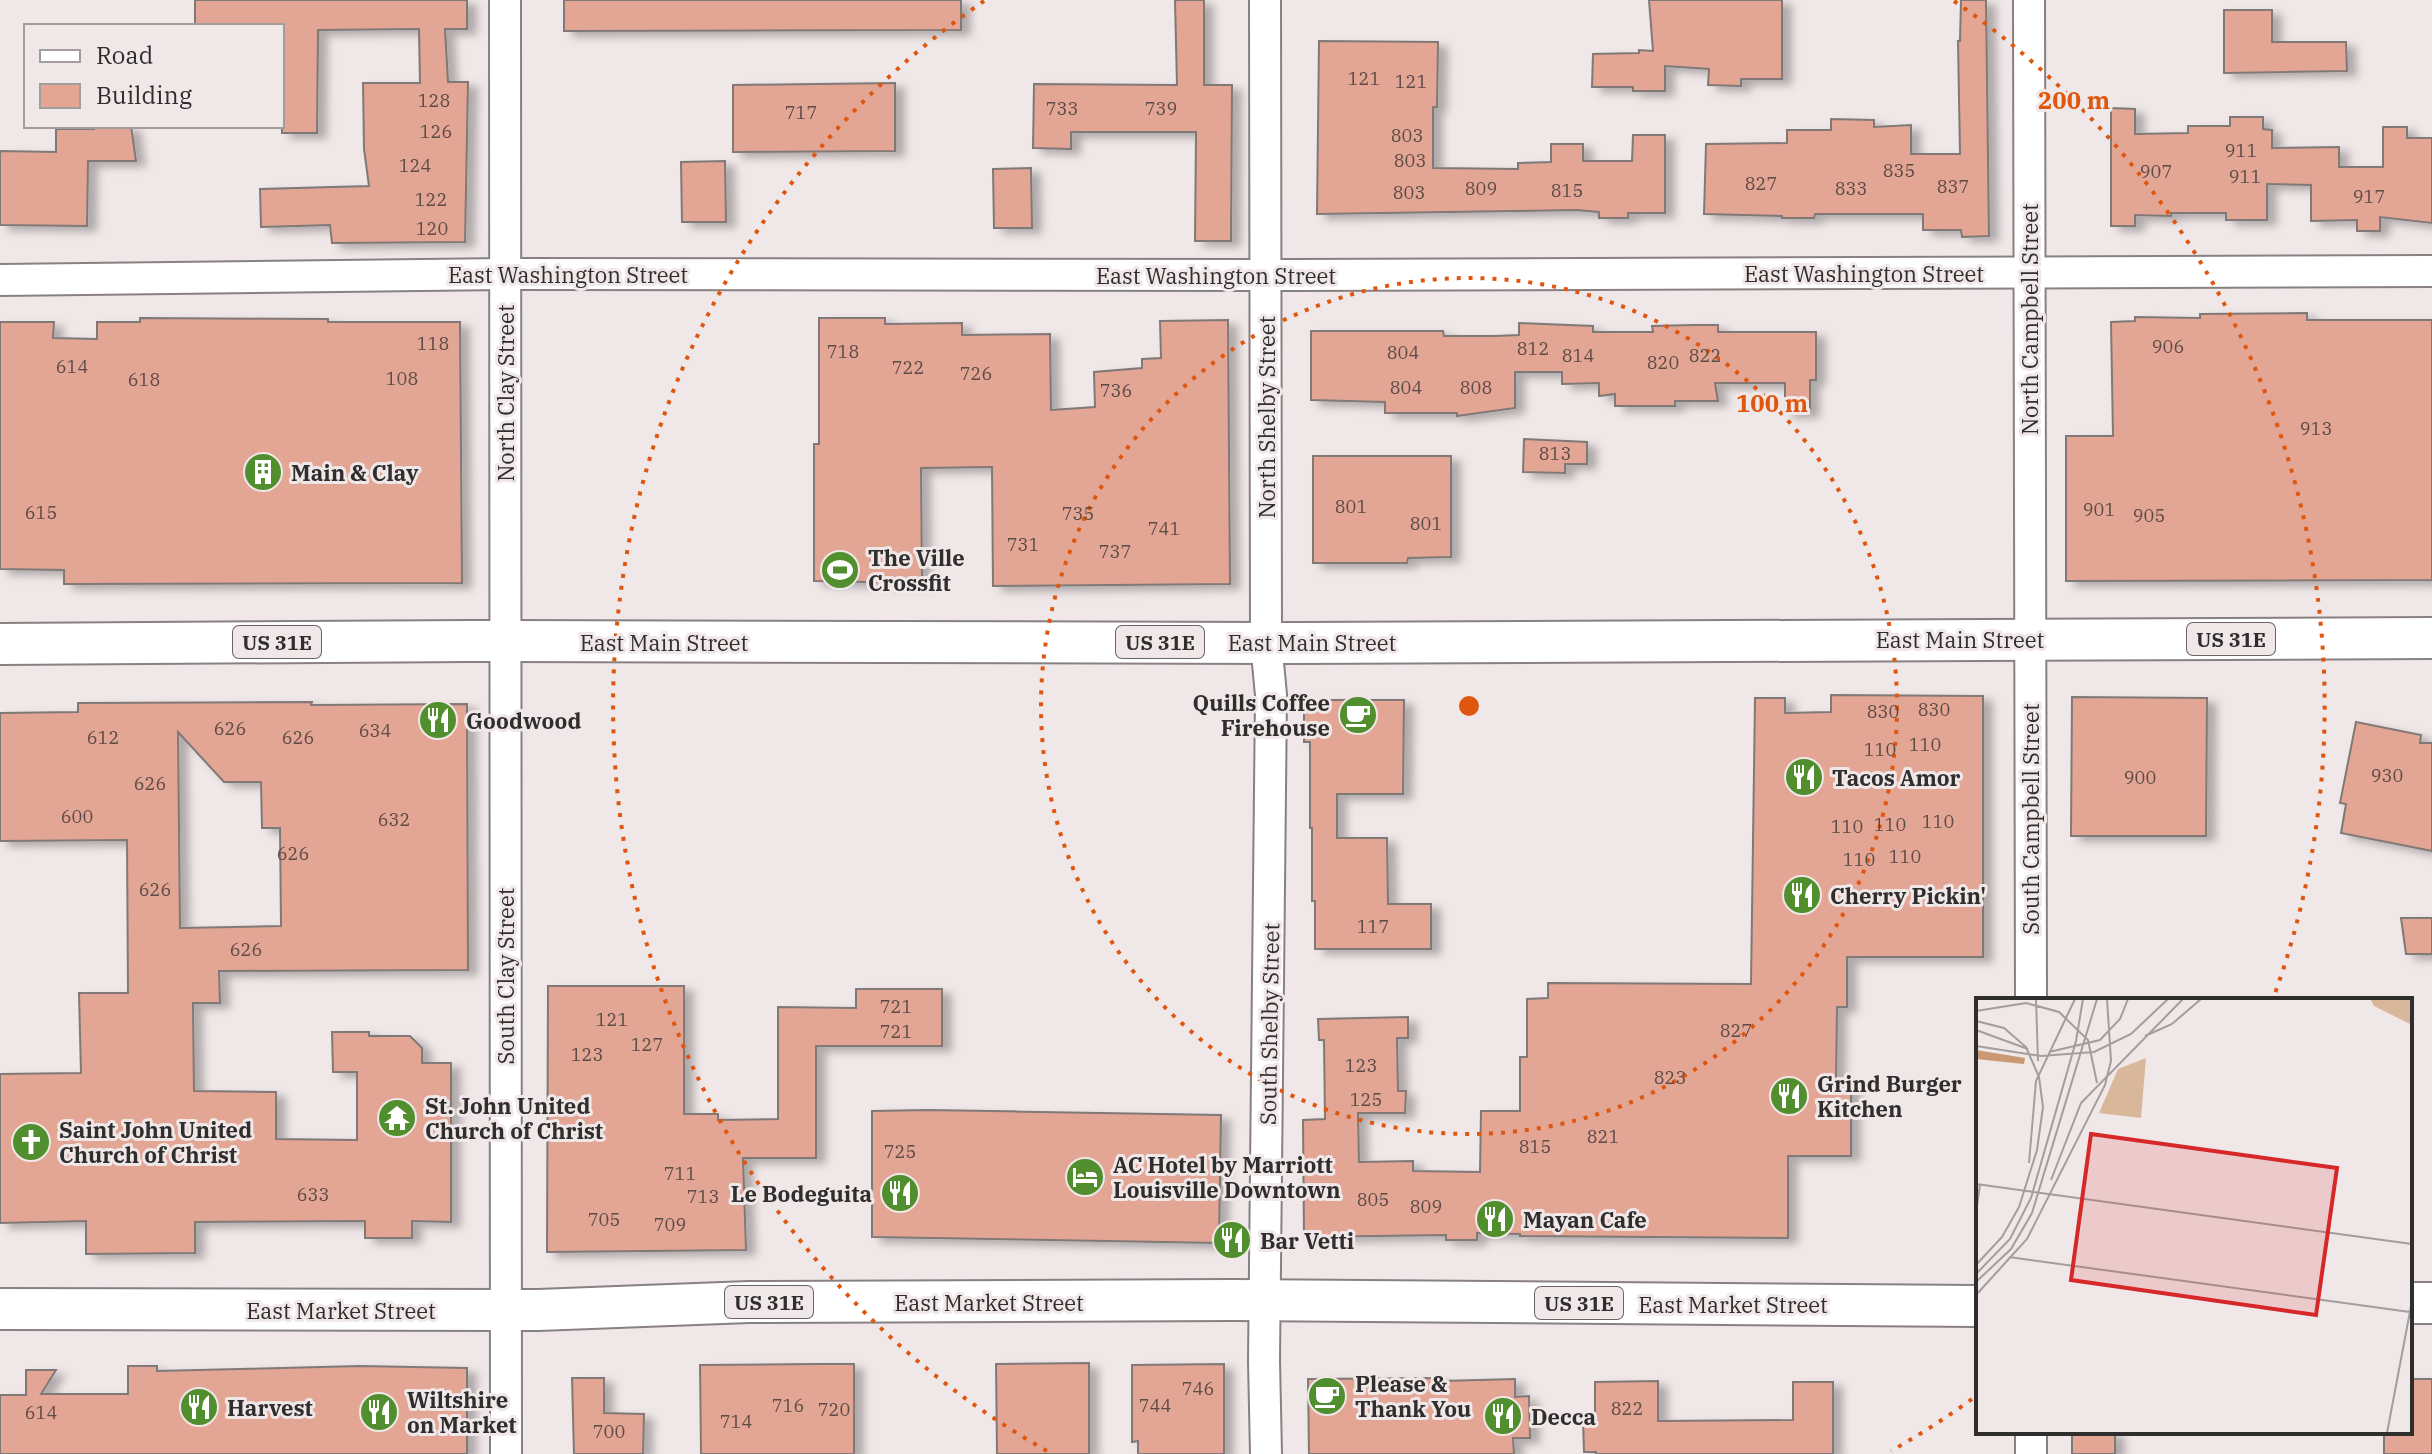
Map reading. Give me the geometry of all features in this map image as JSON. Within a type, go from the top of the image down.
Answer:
[{"type":"main road","name":"East Main Street","points":[[0,644],[2432,638]]},
{"type":"main road","name":"East Market Street","points":[[0,1309],[506,1309],[749,1302],[1265,1301],[1976,1306]]},
{"type":"street","name":"North Clay Street","points":[[504,641],[505,0]]},
{"type":"street","name":"North Shelby Street","points":[[1265,0],[1266,642]]},
{"type":"street","name":"North Campbell Street","points":[[2029,0],[2031,639]]},
{"type":"street","name":"East Washington Street","points":[[0,280],[505,274],[2432,271]]},
{"type":"street","name":"South Campbell Street","points":[[2031,639],[2031,998]]},
{"type":"street","name":"South Clay Street","points":[[504,641],[506,1454]]},
{"type":"street","name":"South Shelby Street","points":[[1266,642],[1271,709],[1264,1361],[1266,1454]]},
{"type":"building","points":[[195,0],[467,0],[467,29],[445,29],[448,82],[468,82],[465,242],[332,243],[330,225],[261,227],[260,189],[369,186],[364,149],[363,83],[420,83],[419,29],[318,30],[317,133],[282,133],[284,24],[195,24]]},
{"type":"building","points":[[564,0],[961,0],[961,30],[564,31]]},
{"type":"building","points":[[1175,0],[1204,0],[1204,85],[1232,85],[1231,241],[1195,241],[1196,132],[1071,132],[1071,149],[1033,148],[1034,84],[1177,85]]},
{"type":"building","points":[[1649,0],[1782,0],[1782,79],[1741,79],[1741,86],[1708,85],[1709,69],[1665,66],[1665,91],[1592,87],[1593,54],[1653,51]]},
{"type":"building","points":[[1961,0],[1986,0],[1989,236],[1962,237],[1961,230],[1923,230],[1923,214],[1815,214],[1814,218],[1782,218],[1704,214],[1706,144],[1787,143],[1787,130],[1831,130],[1831,119],[1874,120],[1874,127],[1911,125],[1911,154],[1960,154],[1958,41]]},
{"type":"building","points":[[2224,10],[2272,10],[2272,42],[2346,42],[2347,71],[2224,73]]},
{"type":"building","points":[[1319,41],[1438,42],[1437,107],[1433,107],[1433,168],[1518,169],[1518,163],[1551,162],[1551,144],[1583,144],[1583,161],[1632,161],[1633,135],[1665,135],[1665,213],[1628,213],[1628,218],[1599,218],[1599,212],[1576,210],[1317,214]]},
{"type":"building","points":[[895,83],[895,151],[733,152],[733,85]]},
{"type":"building","points":[[2111,108],[2135,109],[2135,134],[2188,133],[2188,126],[2230,126],[2230,117],[2263,117],[2263,129],[2272,130],[2272,148],[2339,147],[2339,167],[2383,167],[2383,127],[2407,127],[2407,138],[2432,138],[2432,223],[2380,217],[2380,231],[2357,231],[2357,220],[2311,221],[2311,185],[2267,184],[2267,220],[2226,220],[2226,213],[2171,213],[2171,216],[2135,215],[2135,226],[2111,226]]},
{"type":"building","points":[[131,128],[136,161],[88,161],[87,226],[0,225],[0,151],[56,152],[56,129]]},
{"type":"building","points":[[725,161],[726,222],[682,222],[681,162]]},
{"type":"building","points":[[1031,168],[1032,228],[994,228],[993,169]]},
{"type":"building","points":[[2307,313],[2307,320],[2432,320],[2432,580],[2066,581],[2066,436],[2113,436],[2111,322],[2135,321],[2135,317],[2200,318],[2200,314]]},
{"type":"building","name":"Main & Clay","points":[[140,318],[460,322],[462,583],[64,584],[64,570],[0,569],[0,322],[54,322],[53,338],[97,339],[97,322],[140,322]]},
{"type":"building","points":[[819,318],[885,318],[885,324],[962,323],[962,335],[1050,334],[1051,410],[1095,407],[1094,372],[1142,368],[1142,359],[1161,358],[1160,321],[1228,320],[1230,584],[993,586],[992,467],[921,468],[922,583],[814,581],[814,444],[819,444]]},
{"type":"building","points":[[1519,323],[1593,326],[1593,332],[1653,332],[1652,326],[1718,325],[1718,332],[1816,332],[1816,380],[1810,380],[1810,412],[1785,413],[1785,383],[1715,383],[1718,401],[1675,401],[1675,406],[1615,406],[1615,394],[1599,396],[1599,383],[1562,384],[1562,372],[1515,372],[1515,408],[1457,416],[1457,413],[1385,413],[1385,402],[1311,400],[1311,331],[1443,331],[1444,336],[1494,336],[1519,335]]},
{"type":"building","points":[[1524,439],[1587,442],[1587,464],[1565,464],[1565,473],[1523,472]]},
{"type":"building","points":[[1313,456],[1451,456],[1451,557],[1408,558],[1407,563],[1313,563]]},
{"type":"building","points":[[1831,695],[1983,696],[1983,957],[1847,957],[1847,1007],[1837,1007],[1836,1083],[1851,1083],[1851,1156],[1788,1156],[1788,1238],[1477,1233],[1477,1240],[1446,1240],[1446,1235],[1304,1237],[1303,1120],[1325,1119],[1324,1040],[1319,1040],[1318,1019],[1408,1017],[1408,1038],[1397,1038],[1398,1091],[1406,1091],[1405,1113],[1358,1113],[1359,1162],[1413,1161],[1413,1171],[1480,1172],[1481,1111],[1520,1111],[1520,1057],[1527,1057],[1527,999],[1548,998],[1548,983],[1751,984],[1755,698],[1785,698],[1785,713],[1831,712]]},
{"type":"building","points":[[2072,697],[2207,698],[2206,836],[2071,836]]},
{"type":"building","points":[[1304,700],[1404,700],[1403,794],[1337,794],[1337,838],[1387,838],[1388,904],[1431,904],[1431,949],[1315,949],[1310,742],[1304,742]]},
{"type":"building","points":[[78,703],[467,704],[468,970],[219,971],[220,1003],[193,1003],[194,1091],[276,1092],[276,1139],[357,1140],[357,1072],[333,1072],[332,1032],[410,1036],[422,1048],[422,1063],[451,1063],[451,1222],[412,1221],[412,1238],[365,1238],[365,1221],[195,1222],[195,1253],[86,1254],[86,1221],[0,1223],[0,1074],[81,1073],[79,993],[128,993],[127,840],[0,841],[0,713],[78,712]],"holes":[[[178,732],[224,782],[261,782],[262,828],[280,828],[281,926],[180,928]]]},
{"type":"building","points":[[2356,722],[2421,735],[2420,743],[2432,743],[2432,851],[2341,833],[2346,804],[2340,803]]},
{"type":"building","points":[[2401,918],[2432,918],[2432,954],[2406,954]]},
{"type":"building","points":[[548,986],[684,986],[684,1114],[718,1114],[718,1120],[778,1119],[778,1007],[856,1008],[856,989],[942,989],[942,1046],[816,1046],[816,1158],[743,1158],[746,1250],[547,1252]]},
{"type":"building","name":"AC Hotel by Marriott Louisville Downtown","points":[[872,1111],[1221,1115],[1219,1243],[872,1237]]},
{"type":"building","points":[[1089,1363],[1089,1454],[997,1454],[996,1364]]},
{"type":"building","points":[[854,1364],[854,1454],[701,1454],[700,1365]]},
{"type":"building","points":[[1224,1364],[1224,1454],[1138,1454],[1138,1441],[1132,1442],[1132,1365]]},
{"type":"building","points":[[128,1366],[157,1366],[157,1371],[360,1366],[467,1368],[467,1454],[0,1454],[0,1395],[26,1395],[26,1370],[56,1370],[41,1394],[128,1394]]},
{"type":"building","points":[[572,1378],[604,1378],[604,1413],[644,1414],[643,1454],[574,1454]]},
{"type":"building","points":[[1442,1378],[1442,1381],[1515,1379],[1515,1397],[1529,1396],[1530,1438],[1513,1438],[1514,1454],[1309,1454],[1308,1379]]},
{"type":"building","points":[[2412,1379],[2432,1379],[2432,1454],[2384,1454],[2384,1434],[2412,1434]]},
{"type":"building","points":[[1658,1381],[1658,1421],[1793,1420],[1793,1382],[1833,1382],[1833,1454],[1584,1452],[1583,1419],[1595,1419],[1595,1382]]},
{"type":"building","points":[[2072,1434],[2115,1434],[2115,1454],[2072,1454]]},
{"type":"place","name":"Main & Clay","points":[[263,472]]},
{"type":"place","name":"The Ville Crossfit","points":[[840,570]]},
{"type":"place","name":"Quills Coffee Firehouse","points":[[1358,715]]},
{"type":"place","name":"Goodwood","points":[[438,720]]},
{"type":"place","name":"Tacos Amor","points":[[1804,777]]},
{"type":"place","name":"Cherry Pickin'","points":[[1802,895]]},
{"type":"place","name":"Grind Burger Kitchen","points":[[1789,1096]]},
{"type":"place","name":"St. John United Church of Christ","points":[[397,1118]]},
{"type":"place","name":"Saint John United Church of Christ","points":[[31,1142]]},
{"type":"place","name":"AC Hotel by Marriott Louisville Downtown","points":[[1085,1177]]},
{"type":"place","name":"Le Bodeguita","points":[[900,1193]]},
{"type":"place","name":"Mayan Cafe","points":[[1495,1219]]},
{"type":"place","name":"Bar Vetti","points":[[1232,1240]]},
{"type":"place","name":"Please & Thank You","points":[[1327,1396]]},
{"type":"place","name":"Harvest","points":[[199,1407]]},
{"type":"place","name":"Wiltshire on Market","points":[[379,1412]]},
{"type":"place","name":"Decca","points":[[1503,1416]]}]
